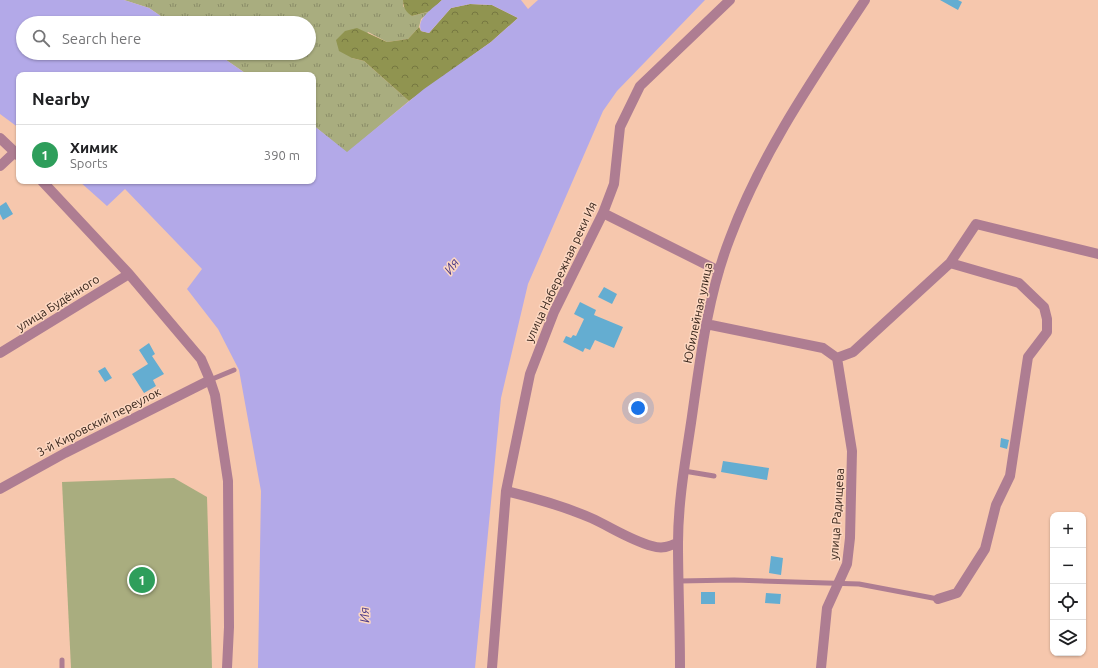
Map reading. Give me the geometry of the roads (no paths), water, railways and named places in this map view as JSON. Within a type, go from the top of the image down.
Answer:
[{"type":"street","name":"улица Набережная реки Ия","points":[[492,668],[506,491],[530,374],[554,312],[603,213],[614,184],[620,127],[640,86],[730,0]]},
{"type":"street","name":"Юбилейная улица","points":[[680,668],[678,542],[684,471],[706,324],[719,271],[739,215],[767,156],[796,106],[865,0]]},
{"type":"street","points":[[0,138],[16,150]]},
{"type":"street","points":[[0,166],[16,154]]},
{"type":"street","points":[[45,184],[129,274],[201,359],[210,380],[215,395],[228,481],[229,627],[227,668]]},
{"type":"street","points":[[603,213],[719,271]]},
{"type":"street","points":[[706,324],[823,348],[837,358],[853,352],[950,263],[976,224],[1098,254]]},
{"type":"street","points":[[938,599],[957,592],[985,549],[996,505],[1010,476],[1028,356],[1047,332],[1047,319],[1044,306],[1019,283],[950,263]]},
{"type":"street","name":"улица Будённого","points":[[0,354],[129,274]]},
{"type":"street","name":"улица Радищева","points":[[821,668],[826,608],[845,571],[848,558],[853,464],[851,437],[837,358]]},
{"type":"street","name":"3-й Кировский переулок","points":[[0,489],[65,453],[210,380]]},
{"type":"street","points":[[506,491],[548,502],[591,518],[628,538],[652,546],[668,548],[678,542]]},
{"type":"lane","points":[[210,380],[234,370]]},
{"type":"lane","points":[[684,471],[714,476]]},
{"type":"lane","points":[[679,581],[734,580],[869,585],[938,599]]},
{"type":"lane","points":[[62,660],[62,668]]},
{"type":"water","points":[[0,0],[124,0],[149,8],[161,16],[16,16],[16,60],[226,60],[244,72],[16,72],[16,126],[0,114]]},
{"type":"water","name":"Ия","points":[[442,0],[521,0],[528,9],[538,0],[705,0],[617,91],[603,111],[528,284],[501,398],[475,668],[258,668],[261,491],[239,370],[218,329],[187,289],[202,269],[125,189],[107,206],[82,184],[316,184],[316,127],[347,152],[424,89],[491,42],[518,18],[492,5],[470,4],[451,8],[429,33],[421,31],[421,22]]},
{"type":"place","name":"Химик","points":[[142,580]]}]
